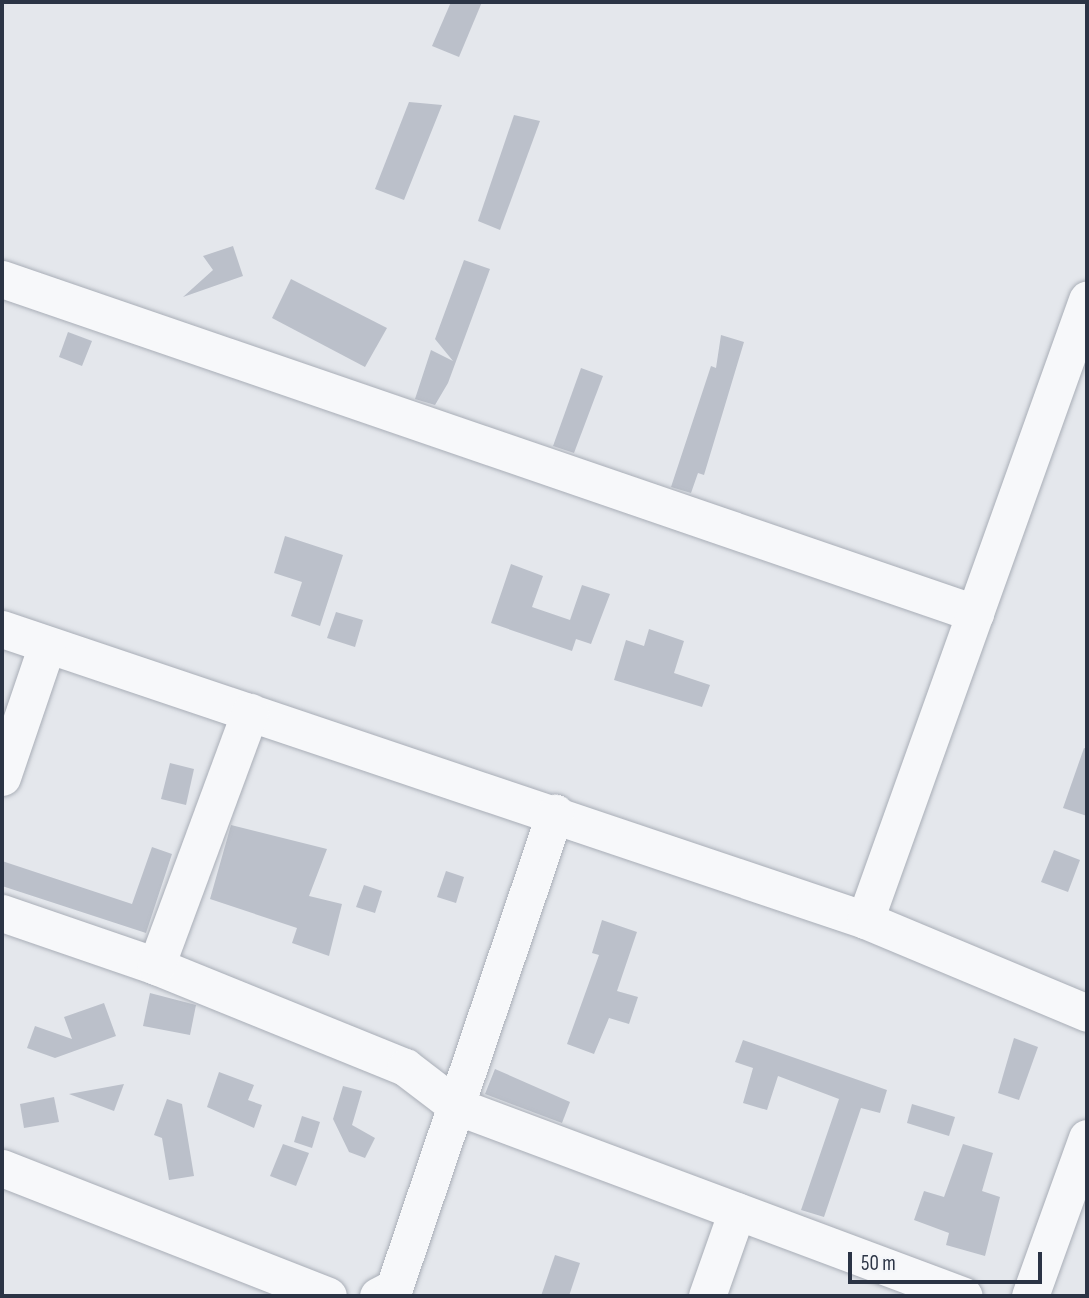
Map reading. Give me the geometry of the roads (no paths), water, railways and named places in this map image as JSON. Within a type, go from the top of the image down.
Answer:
[{"type":"street","points":[[2,279],[975,612]]},
{"type":"street","points":[[865,920],[1086,306]]},
{"type":"street","points":[[2,629],[555,813],[865,920],[1087,1013]]},
{"type":"street","points":[[2,778],[47,645]]},
{"type":"street","points":[[156,966],[250,712]]},
{"type":"street","points":[[377,1296],[394,1288],[555,813]]},
{"type":"street","points":[[2,913],[156,966],[405,1067],[456,1106],[964,1296]]},
{"type":"street","points":[[1030,1296],[1087,1138]]},
{"type":"street","points":[[2,1168],[328,1296]]},
{"type":"street","points":[[707,1296],[737,1211]]}]
